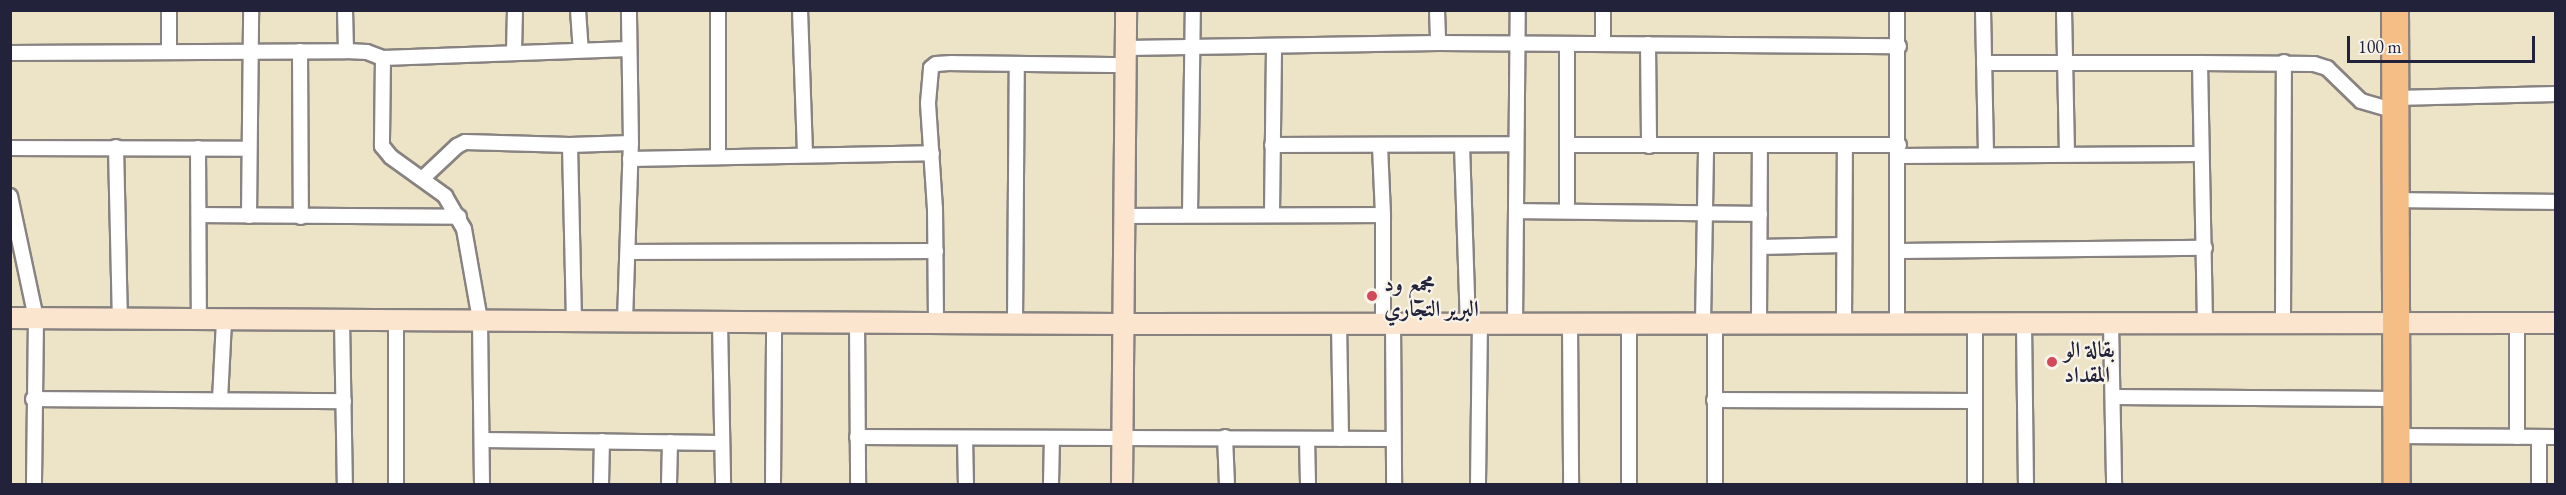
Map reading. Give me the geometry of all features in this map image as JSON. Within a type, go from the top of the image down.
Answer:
[{"type":"highway","points":[[2395,10],[2397,484]]},
{"type":"street","points":[[169,10],[169,50]]},
{"type":"street","points":[[249,216],[251,10]]},
{"type":"street","points":[[345,10],[346,51]]},
{"type":"street","points":[[514,51],[515,10]]},
{"type":"street","points":[[578,10],[581,49]]},
{"type":"street","points":[[625,321],[631,143],[629,10]]},
{"type":"street","points":[[718,10],[718,157]]},
{"type":"street","points":[[800,10],[805,155]]},
{"type":"street","points":[[1122,484],[1126,10]]},
{"type":"street","points":[[1190,214],[1193,10]]},
{"type":"street","points":[[1437,10],[1438,43]]},
{"type":"street","points":[[1515,324],[1518,10]]},
{"type":"street","points":[[1603,10],[1603,44]]},
{"type":"street","points":[[1897,10],[1899,46],[1897,323]]},
{"type":"street","points":[[1983,10],[1986,155]]},
{"type":"street","points":[[2064,10],[2067,154]]},
{"type":"street","points":[[936,322],[936,252],[928,103],[931,68],[936,64],[1017,65],[1125,56],[1191,47],[1438,43],[1899,46]]},
{"type":"street","points":[[1567,44],[1567,210]]},
{"type":"street","points":[[1648,44],[1649,146]]},
{"type":"street","points":[[1272,213],[1274,46]]},
{"type":"street","points":[[10,53],[169,50],[346,51],[367,52],[383,58],[514,51],[629,49]]},
{"type":"street","points":[[300,51],[301,217]]},
{"type":"street","points":[[383,58],[382,146],[391,157],[445,196],[464,229],[480,320],[482,484]]},
{"type":"street","points":[[1984,63],[2284,62],[2314,64],[2327,68],[2361,102],[2395,104],[2556,94]]},
{"type":"street","points":[[2283,322],[2284,62]]},
{"type":"street","points":[[2200,63],[2205,323]]},
{"type":"street","points":[[1015,322],[1017,65]]},
{"type":"street","points":[[423,179],[457,146],[465,142],[570,145],[631,143]]},
{"type":"street","points":[[1272,145],[1516,144]]},
{"type":"street","points":[[570,145],[574,322]]},
{"type":"street","points":[[1462,145],[1474,323],[1478,484]]},
{"type":"street","points":[[1568,145],[1845,145],[1899,151],[1986,155],[2201,154]]},
{"type":"street","points":[[1759,322],[1760,145]]},
{"type":"street","points":[[1844,322],[1845,145]]},
{"type":"street","points":[[1380,146],[1394,484]]},
{"type":"street","points":[[1706,146],[1709,323],[1716,484]]},
{"type":"street","points":[[116,147],[120,320]]},
{"type":"street","points":[[10,148],[249,148]]},
{"type":"street","points":[[198,148],[199,321]]},
{"type":"street","points":[[630,159],[932,153]]},
{"type":"street","points":[[10,196],[36,318],[33,399],[34,484]]},
{"type":"street","points":[[2395,200],[2556,201]]},
{"type":"street","points":[[1516,211],[1760,214]]},
{"type":"street","points":[[1126,216],[1272,213],[1383,215]]},
{"type":"street","points":[[199,215],[459,218]]},
{"type":"street","points":[[1760,247],[1844,244]]},
{"type":"street","points":[[1898,251],[2205,248]]},
{"type":"street","points":[[628,252],[936,252]]},
{"type":"street","points":[[10,318],[199,321],[480,320],[1122,324],[1388,322],[1515,324],[2556,323]]},
{"type":"street","points":[[342,320],[345,484]]},
{"type":"street","points":[[396,320],[396,484]]},
{"type":"street","points":[[220,400],[224,321]]},
{"type":"street","points":[[720,322],[723,484]]},
{"type":"street","points":[[773,484],[774,322]]},
{"type":"street","points":[[857,322],[858,484]]},
{"type":"street","points":[[2024,322],[2026,484]]},
{"type":"street","points":[[2517,322],[2517,437]]},
{"type":"street","points":[[1339,323],[1341,439]]},
{"type":"street","points":[[1629,323],[1629,484]]},
{"type":"street","points":[[1975,323],[1975,484]]},
{"type":"street","points":[[2111,323],[2114,484]]},
{"type":"street","points":[[1570,324],[1571,484]]},
{"type":"street","points":[[2113,397],[2396,399]]},
{"type":"street","points":[[33,399],[344,401]]},
{"type":"street","points":[[1714,400],[1974,401]]},
{"type":"street","points":[[857,437],[1122,436],[1307,440],[1393,439]]},
{"type":"street","points":[[2396,436],[2556,437]]},
{"type":"street","points":[[1225,437],[1227,484]]},
{"type":"street","points":[[2539,437],[2539,484]]},
{"type":"street","points":[[965,438],[966,484]]},
{"type":"street","points":[[1052,438],[1052,484]]},
{"type":"street","points":[[482,440],[722,443]]},
{"type":"street","points":[[1307,440],[1308,484]]},
{"type":"street","points":[[601,484],[602,441]]},
{"type":"street","points":[[669,484],[670,442]]},
{"type":"place","name":"مجمع ود البرير التجاري","points":[[1372,296]]},
{"type":"place","name":"بقالة الو المقداد","points":[[2052,362]]}]
